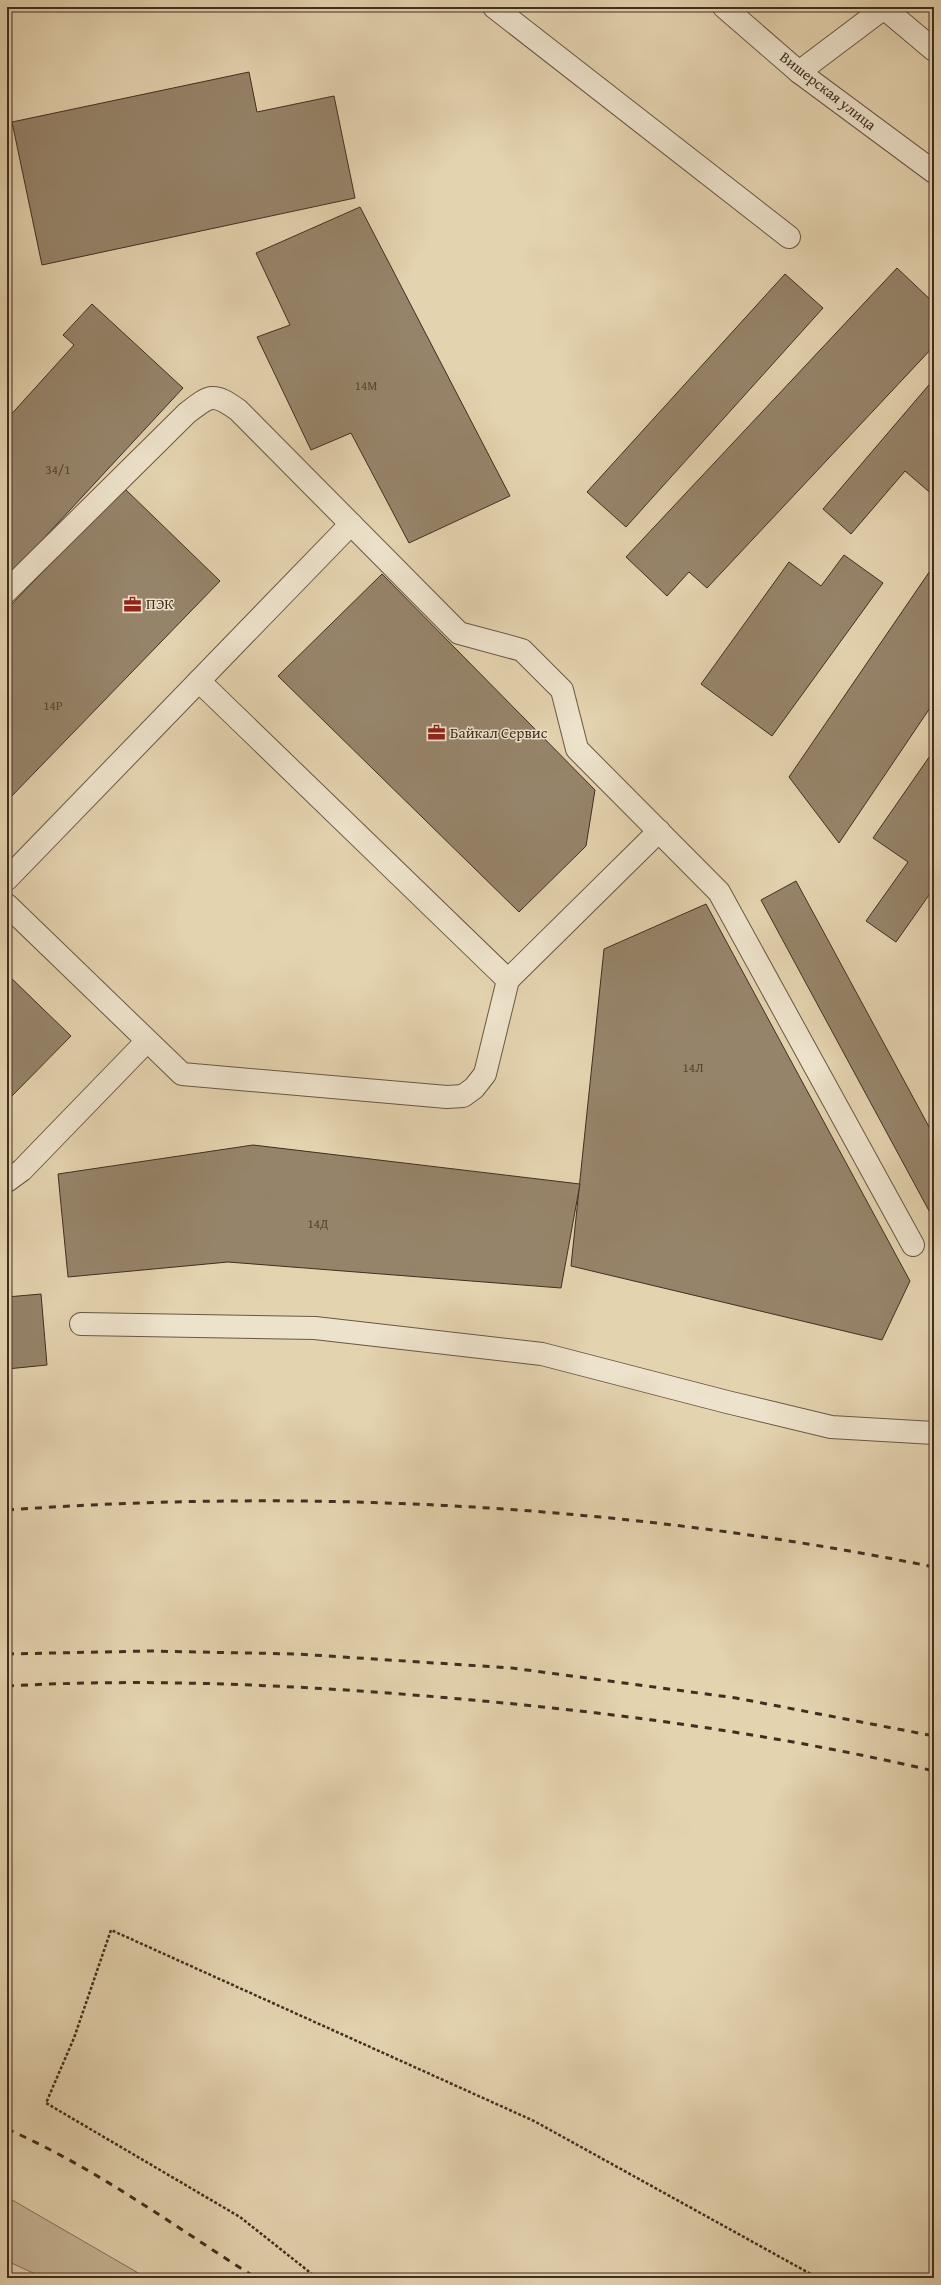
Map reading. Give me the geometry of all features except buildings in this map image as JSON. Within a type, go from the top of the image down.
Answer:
[{"type":"street","points":[[494,7],[789,237]]},
{"type":"street","name":"Вишерская улица","points":[[724,7],[799,72],[934,172]]},
{"type":"street","points":[[799,72],[884,8],[934,50]]},
{"type":"street","points":[[7,591],[187,413],[206,398],[222,398],[238,410],[459,633],[522,650],[562,690],[577,749],[719,892],[913,1245]]},
{"type":"street","points":[[7,879],[351,524]]},
{"type":"street","points":[[199,681],[508,980]]},
{"type":"street","points":[[7,905],[182,1074],[447,1097],[463,1096],[474,1088],[485,1074],[508,980],[659,832]]},
{"type":"street","points":[[7,1180],[22,1170],[147,1040]]},
{"type":"street","points":[[81,1324],[315,1328],[542,1354],[727,1402],[831,1427],[934,1433]]},
{"type":"path","points":[[317,2278],[240,2217],[46,2103],[74,2038],[111,1930],[534,2121],[818,2278]]},
{"type":"shaded area","points":[[7,2197],[147,2278],[44,2278],[7,2261]]},
{"type":"railway","points":[[7,1510],[123,1504],[240,1501],[356,1502],[472,1507],[588,1516],[704,1529],[819,1546],[934,1567]]},
{"type":"railway","points":[[7,1654],[149,1651],[297,1654],[512,1668],[736,1698],[934,1736]]},
{"type":"railway","points":[[7,1686],[115,1683],[223,1684],[331,1689],[438,1697],[563,1709],[688,1725],[811,1745],[934,1771]]},
{"type":"railway","points":[[7,2129],[72,2161],[165,2218],[256,2278]]},
{"type":"place","name":"ПЭК","points":[[133,604]]},
{"type":"place","name":"Байкал Сервис","points":[[437,733]]}]
